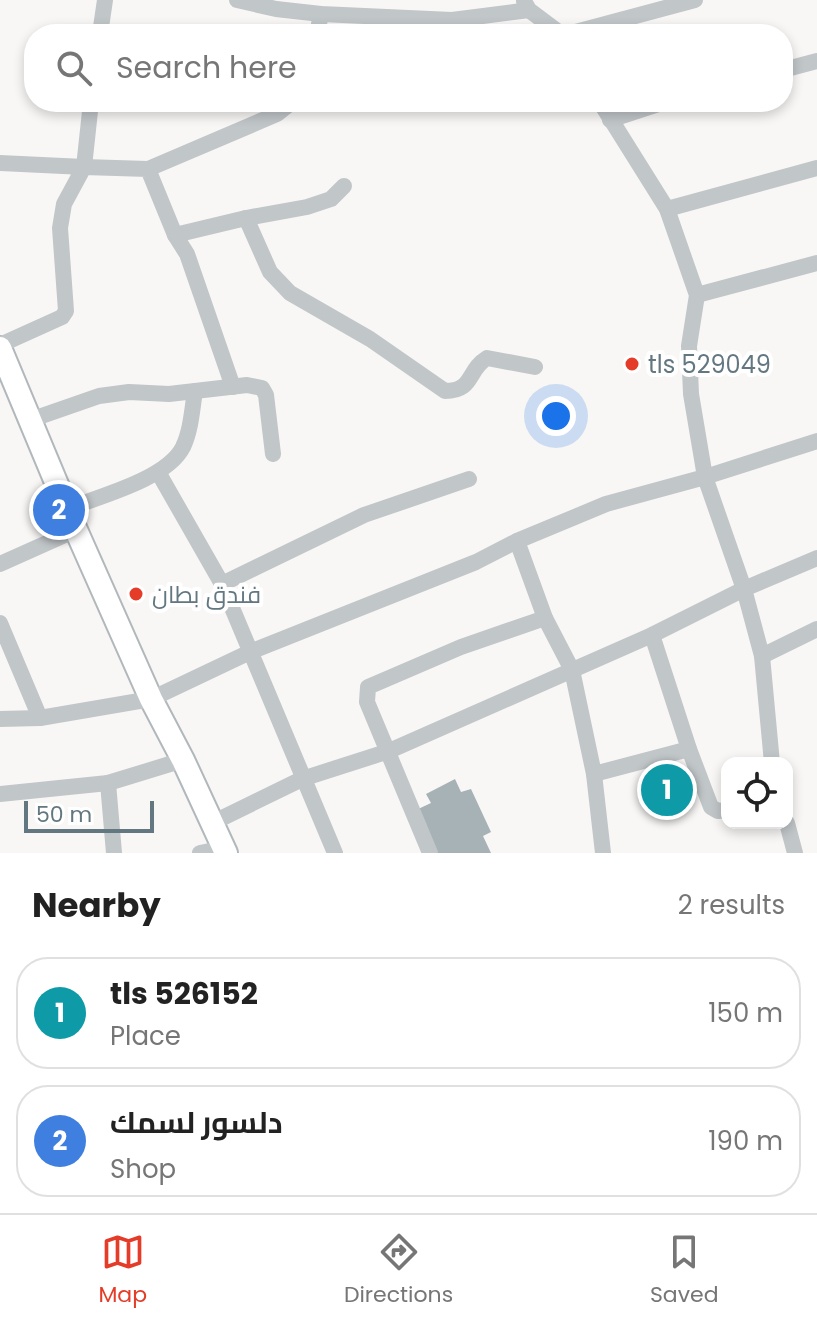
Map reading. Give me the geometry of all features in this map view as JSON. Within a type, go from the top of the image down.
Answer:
[{"type":"main road","points":[[0,346],[6,382],[30,420],[151,699],[225,851]]},
{"type":"street","points":[[101,24],[105,0]]},
{"type":"street","points":[[237,0],[276,9],[321,14],[452,20],[526,5],[549,24]]},
{"type":"street","points":[[605,24],[695,0]]},
{"type":"street","points":[[319,24],[321,14]]},
{"type":"street","points":[[793,67],[817,61]]},
{"type":"street","points":[[0,346],[62,317],[66,311],[60,228],[64,204],[84,167],[90,112]]},
{"type":"street","points":[[0,163],[148,169],[280,112]]},
{"type":"street","points":[[606,112],[667,209],[697,295],[689,358],[691,394],[705,477],[744,589],[762,656],[771,757]]},
{"type":"street","points":[[610,120],[634,112]]},
{"type":"street","points":[[667,209],[817,168]]},
{"type":"street","points":[[148,169],[175,235],[187,254],[233,387]]},
{"type":"street","points":[[175,235],[307,207],[331,199],[344,186]]},
{"type":"street","points":[[246,218],[270,272],[290,293],[370,339],[445,391],[457,391],[466,386],[479,363],[487,358],[535,367]]},
{"type":"street","points":[[697,295],[817,263]]},
{"type":"street","points":[[30,420],[99,396],[233,387],[262,388],[266,395],[273,454]]},
{"type":"street","points":[[0,564],[158,472],[175,459],[188,436],[195,391]]},
{"type":"street","points":[[0,719],[40,718],[151,699],[250,652],[476,562],[517,541],[606,504],[705,477],[817,441]]},
{"type":"street","points":[[158,472],[222,584],[335,853]]},
{"type":"street","points":[[222,584],[364,515],[469,479]]},
{"type":"street","points":[[517,541],[545,618],[572,670],[594,774],[603,853]]},
{"type":"street","points":[[212,823],[302,779],[389,751],[817,558]]},
{"type":"street","points":[[430,853],[367,702],[368,687],[461,647],[545,618]]},
{"type":"street","points":[[0,623],[40,718]]},
{"type":"street","points":[[762,656],[817,629]]},
{"type":"street","points":[[652,635],[711,807],[721,810]]},
{"type":"street","points":[[594,774],[689,749]]},
{"type":"street","points":[[0,794],[108,783],[183,760]]},
{"type":"street","points":[[108,783],[114,853]]},
{"type":"street","points":[[789,829],[795,853]]},
{"type":"street","points":[[200,853],[225,851]]},
{"type":"building","points":[[455,779],[461,792],[471,789],[491,832],[483,836],[491,853],[435,853],[416,810],[431,803],[426,794]]},
{"type":"place","name":"tls 529049","points":[[632,364]]},
{"type":"place","name":"دلسور لسمك","points":[[59,510]]},
{"type":"place","name":"فندق بطان","points":[[136,594]]},
{"type":"place","name":"tls 526152","points":[[667,790]]}]
